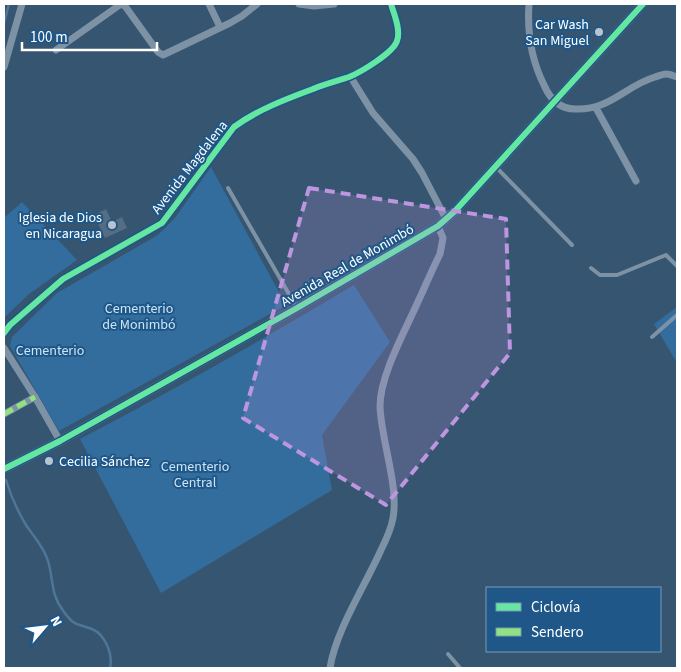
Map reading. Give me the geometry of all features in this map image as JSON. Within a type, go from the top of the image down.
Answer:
[{"type":"street","points":[[4,67],[22,4]]},
{"type":"street","points":[[56,50],[121,4],[126,6],[158,52],[163,54],[242,16],[249,6],[257,4]]},
{"type":"street","points":[[210,4],[220,27]]},
{"type":"street","points":[[299,4],[314,6],[334,4]]},
{"type":"street","name":"Avenida Magdalena","points":[[4,332],[63,279],[162,223],[234,127],[248,117],[268,108],[312,89],[350,76],[386,55],[395,46],[398,39],[391,4]]},
{"type":"street","points":[[529,4],[529,35],[533,60],[553,101],[562,107],[572,109],[596,108],[649,79],[665,74],[677,77]]},
{"type":"street","name":"Avenida Real de Monimbó","points":[[4,469],[60,441],[297,308],[438,226],[643,4]]},
{"type":"street","points":[[350,76],[373,113],[417,166],[446,219]]},
{"type":"street","points":[[596,108],[636,181]]},
{"type":"street","points":[[330,668],[331,660],[345,624],[390,530],[393,518],[395,504],[380,402],[393,356],[443,246],[443,238],[438,226]]},
{"type":"street","points":[[4,348],[60,441]]},
{"type":"street","points":[[4,414],[35,397]]},
{"type":"lane","points":[[495,166],[572,245]]},
{"type":"lane","points":[[228,188],[297,308]]},
{"type":"lane","points":[[590,268],[600,275],[618,275],[666,254],[677,266]]},
{"type":"lane","points":[[652,336],[677,315]]},
{"type":"lane","points":[[448,654],[460,668]]},
{"type":"highlighted area","points":[[309,188],[506,219],[510,353],[386,505],[243,418]]},
{"type":"green space","points":[[211,167],[286,305],[59,431],[10,346],[12,337],[57,293],[158,235],[175,218]]},
{"type":"green space","points":[[22,202],[77,260],[29,294],[4,318],[4,218]]},
{"type":"green space","name":"Cementerio Central","points":[[354,285],[390,342],[322,435],[332,490],[161,593],[80,439],[218,364]]},
{"type":"green space","points":[[677,307],[677,363],[654,324]]},
{"type":"building","name":"Car Wash San Miguel","points":[[598,26],[605,32],[599,39],[592,33]]},
{"type":"building","name":"Iglesia de Dios en Nicaragua","points":[[106,209],[112,222],[122,217],[127,228],[105,238],[94,215]]},
{"type":"waterway","points":[[4,23],[9,4]]},
{"type":"waterway","points":[[6,480],[20,514],[46,556],[56,599],[68,617],[76,624],[92,629],[105,641],[110,657],[110,668]]},
{"type":"marked path","points":[[4,414],[35,397]]},
{"type":"cycle path","points":[[4,333],[10,325],[63,279],[162,223],[234,127],[272,105],[354,75],[390,51],[398,37],[397,22],[391,4]]},
{"type":"cycle path","points":[[4,469],[60,441],[297,308],[438,226],[455,211],[643,4]]},
{"type":"place","name":"Car Wash San Miguel","points":[[599,32]]},
{"type":"place","name":"Iglesia de Dios en Nicaragua","points":[[112,225]]},
{"type":"place","name":"Cecilia Sánchez","points":[[49,461]]},
{"type":"park label","name":"Cementerio de Monimbó","points":[[139,316]]},
{"type":"park label","name":"Cementerio","points":[[50,350]]}]
